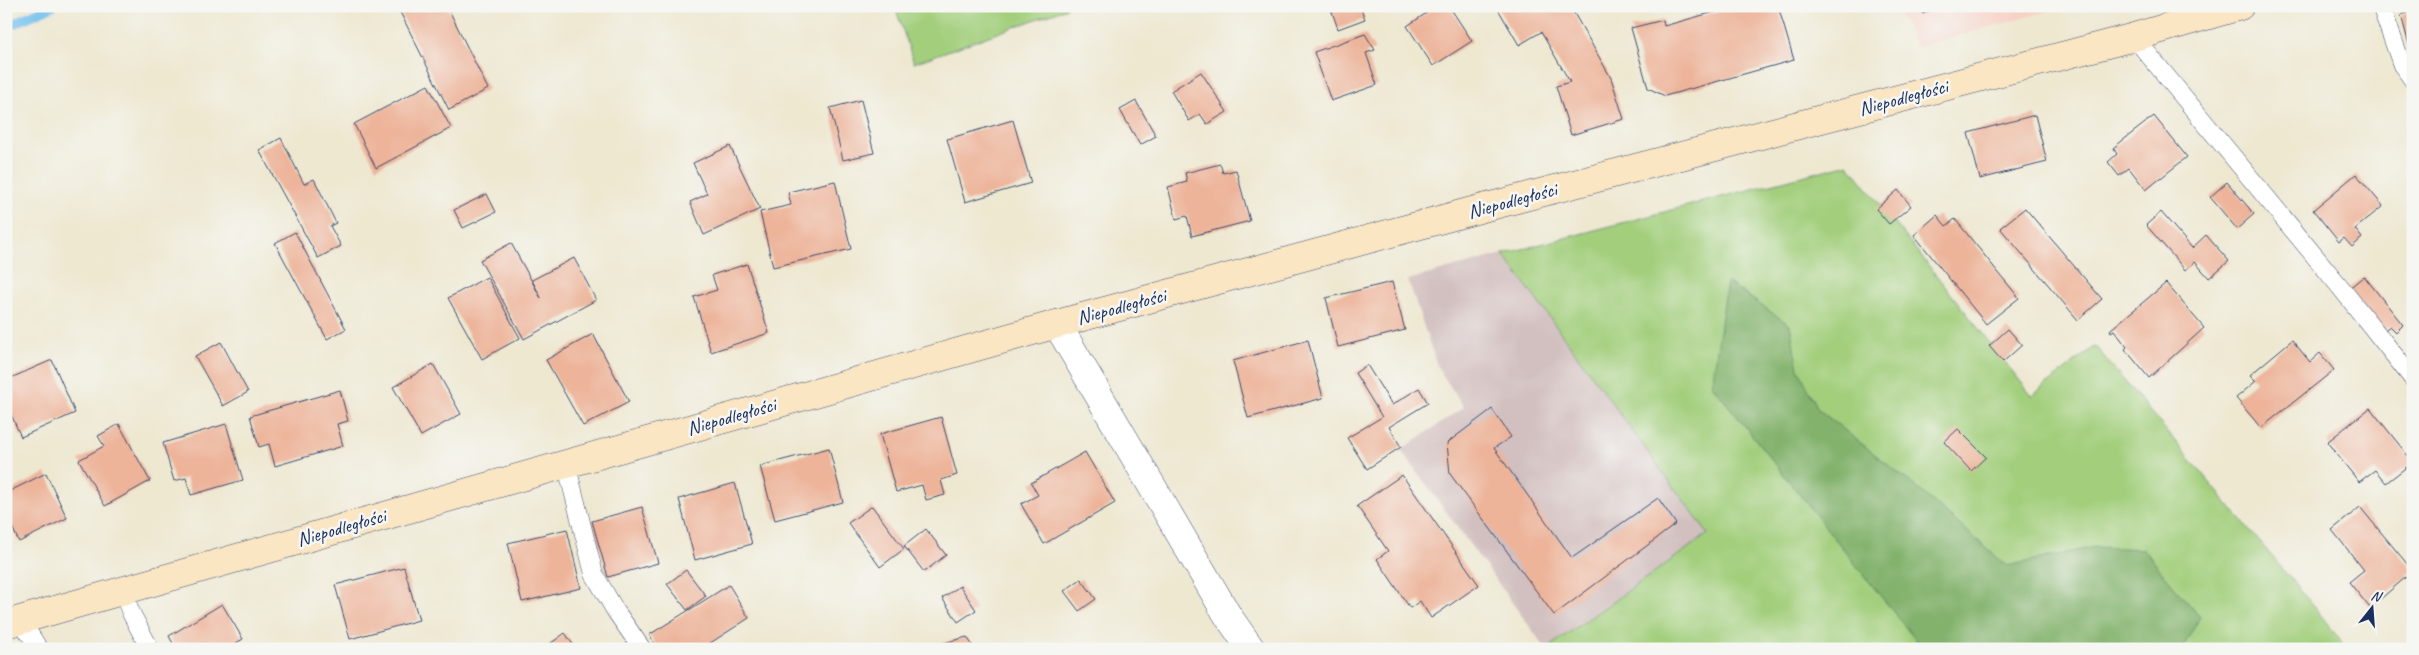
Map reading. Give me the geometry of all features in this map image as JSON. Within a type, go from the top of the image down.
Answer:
[{"type":"main road","name":"Niepodległości","points":[[13,621],[1057,324],[1474,210],[2134,37],[2240,6]]},
{"type":"street","points":[[1057,324],[1228,616],[1251,649]]},
{"type":"lane","points":[[2381,6],[2402,65],[2413,80]]},
{"type":"lane","points":[[2134,37],[2341,288],[2413,379]]},
{"type":"lane","points":[[566,463],[594,574],[615,610],[642,649]]},
{"type":"lane","points":[[122,589],[131,613],[150,649]]},
{"type":"lane","points":[[13,621],[39,649]]},
{"type":"shaded area","points":[[1895,6],[2066,6],[1917,47]]},
{"type":"shaded area","points":[[1503,254],[1708,534],[1546,649],[1401,450],[1464,407],[1438,368],[1408,280]]},
{"type":"green space","points":[[897,6],[1066,6],[1067,8],[914,63],[896,10]]},
{"type":"green space","points":[[1848,164],[2032,396],[2095,346],[2316,609],[2347,649],[1546,649],[1708,534],[1503,254]]},
{"type":"green space","points":[[1727,282],[1790,325],[1798,368],[1818,409],[1916,487],[2007,566],[2095,547],[2143,549],[2200,617],[2182,649],[1923,649],[1712,385]]},
{"type":"building","points":[[397,6],[447,6],[488,89],[449,110]]},
{"type":"building","points":[[1330,6],[1360,6],[1365,19],[1338,29]]},
{"type":"building","points":[[1437,6],[1449,6],[1472,41],[1433,66],[1407,26]]},
{"type":"building","points":[[1502,6],[1570,6],[1611,78],[1624,119],[1571,135],[1556,86],[1570,82],[1541,32],[1519,45],[1498,9]]},
{"type":"building","points":[[1726,6],[1778,6],[1794,60],[1665,96],[1648,88],[1631,28],[1663,20],[1664,26],[1725,9]]},
{"type":"building","points":[[1919,6],[1938,6],[1923,14]]},
{"type":"building","points":[[2413,11],[2413,56],[2412,56],[2401,15]]},
{"type":"building","points":[[1365,34],[1375,50],[1366,53],[1377,85],[1331,101],[1314,52]]},
{"type":"building","points":[[1201,72],[1227,112],[1207,124],[1200,114],[1189,121],[1171,91]]},
{"type":"building","points":[[428,85],[451,128],[376,168],[354,124]]},
{"type":"building","points":[[861,100],[874,153],[843,160],[830,108]]},
{"type":"building","points":[[1136,101],[1156,136],[1140,145],[1120,110]]},
{"type":"building","points":[[2035,115],[2047,162],[1980,179],[1968,133]]},
{"type":"building","points":[[2154,116],[2187,157],[2146,190],[2129,168],[2119,176],[2108,162],[2117,154],[2113,148]]},
{"type":"building","points":[[1013,120],[1031,183],[965,202],[947,139]]},
{"type":"building","points":[[281,138],[304,184],[314,179],[336,223],[330,226],[341,246],[318,258],[259,150]]},
{"type":"building","points":[[730,146],[760,209],[704,235],[690,202],[707,194],[693,163]]},
{"type":"building","points":[[1220,164],[1223,173],[1236,170],[1250,221],[1192,236],[1187,216],[1176,219],[1168,187],[1187,182],[1185,173]]},
{"type":"building","points":[[2356,174],[2383,206],[2355,229],[2362,238],[2352,247],[2344,238],[2339,242],[2313,210]]},
{"type":"building","points":[[835,181],[851,249],[773,267],[760,212],[791,205],[788,192]]},
{"type":"building","points":[[2227,182],[2254,214],[2237,229],[2210,197]]},
{"type":"building","points":[[1898,190],[1911,206],[1889,224],[1876,209]]},
{"type":"building","points":[[487,194],[496,212],[463,228],[454,210]]},
{"type":"building","points":[[2025,208],[2102,299],[2078,320],[2000,228]]},
{"type":"building","points":[[2161,212],[2192,248],[2206,235],[2229,261],[2209,278],[2195,262],[2185,270],[2146,225]]},
{"type":"building","points":[[1937,215],[1946,226],[1955,219],[2019,298],[1986,324],[1914,235]]},
{"type":"building","points":[[295,232],[346,329],[327,339],[275,243]]},
{"type":"building","points":[[511,243],[541,298],[532,280],[574,258],[596,300],[524,339],[480,260]]},
{"type":"building","points":[[747,264],[769,333],[711,352],[694,297],[717,290],[712,275]]},
{"type":"building","points":[[2364,276],[2403,325],[2396,332],[2390,326],[2382,332],[2347,290]]},
{"type":"building","points":[[487,277],[520,338],[482,359],[448,298]]},
{"type":"building","points":[[1392,282],[1405,330],[1338,347],[1326,298]]},
{"type":"building","points":[[2166,283],[2204,328],[2149,378],[2125,349],[2127,347],[2114,330],[2111,332],[2110,330]]},
{"type":"building","points":[[2008,329],[2022,345],[2003,362],[1989,346]]},
{"type":"building","points":[[593,334],[629,402],[583,426],[546,360]]},
{"type":"building","points":[[1308,340],[1323,398],[1248,418],[1233,361]]},
{"type":"building","points":[[2292,340],[2310,362],[2320,353],[2334,370],[2261,428],[2236,398],[2256,381],[2250,375]]},
{"type":"building","points":[[221,342],[248,392],[223,406],[195,356]]},
{"type":"building","points":[[52,360],[75,413],[21,437],[6,403],[6,380]]},
{"type":"building","points":[[433,364],[461,414],[421,436],[393,387]]},
{"type":"building","points":[[1367,365],[1392,405],[1419,388],[1428,403],[1389,427],[1401,447],[1367,469],[1347,438],[1382,417],[1355,373]]},
{"type":"building","points":[[340,390],[348,421],[337,424],[343,446],[275,466],[269,444],[259,447],[250,416]]},
{"type":"building","points":[[2370,408],[2413,462],[2386,483],[2375,470],[2359,482],[2327,442]]},
{"type":"building","points":[[1492,409],[1511,437],[1494,448],[1572,558],[1658,498],[1676,524],[1554,615],[1450,474],[1447,443]]},
{"type":"building","points":[[941,417],[957,475],[941,480],[945,495],[926,500],[922,485],[896,492],[880,434]]},
{"type":"building","points":[[119,424],[150,481],[105,506],[79,460],[104,446],[98,436]]},
{"type":"building","points":[[226,424],[243,480],[191,495],[186,478],[174,481],[163,443]]},
{"type":"building","points":[[1958,429],[1986,457],[1971,471],[1944,442]]},
{"type":"building","points":[[829,448],[843,502],[775,520],[760,466]]},
{"type":"building","points":[[1085,452],[1115,503],[1044,544],[1021,504],[1038,495],[1031,483]]},
{"type":"building","points":[[46,473],[67,518],[19,542],[12,527],[6,530],[6,493]]},
{"type":"building","points":[[1402,475],[1479,585],[1431,618],[1420,601],[1410,608],[1377,559],[1388,551],[1357,506]]},
{"type":"building","points":[[735,483],[752,544],[695,560],[679,499]]},
{"type":"building","points":[[872,506],[904,549],[880,567],[848,523]]},
{"type":"building","points":[[642,507],[658,563],[608,577],[592,521]]},
{"type":"building","points":[[2360,507],[2413,571],[2370,608],[2349,582],[2364,570],[2332,530]]},
{"type":"building","points":[[567,529],[581,588],[522,602],[508,543]]},
{"type":"building","points":[[926,529],[946,555],[924,572],[904,546]]},
{"type":"building","points":[[404,567],[419,620],[350,639],[335,585]]},
{"type":"building","points":[[686,570],[706,596],[687,610],[667,584]]},
{"type":"building","points":[[1081,579],[1096,599],[1079,611],[1064,591]]},
{"type":"building","points":[[729,585],[749,618],[701,649],[658,649],[649,635]]},
{"type":"building","points":[[960,586],[976,610],[958,622],[942,598]]},
{"type":"building","points":[[222,604],[243,639],[226,649],[176,649],[169,636]]},
{"type":"building","points":[[565,633],[576,649],[543,649]]},
{"type":"building","points":[[967,637],[975,649],[924,649],[924,648]]},
{"type":"waterway","points":[[6,27],[52,6]]}]
